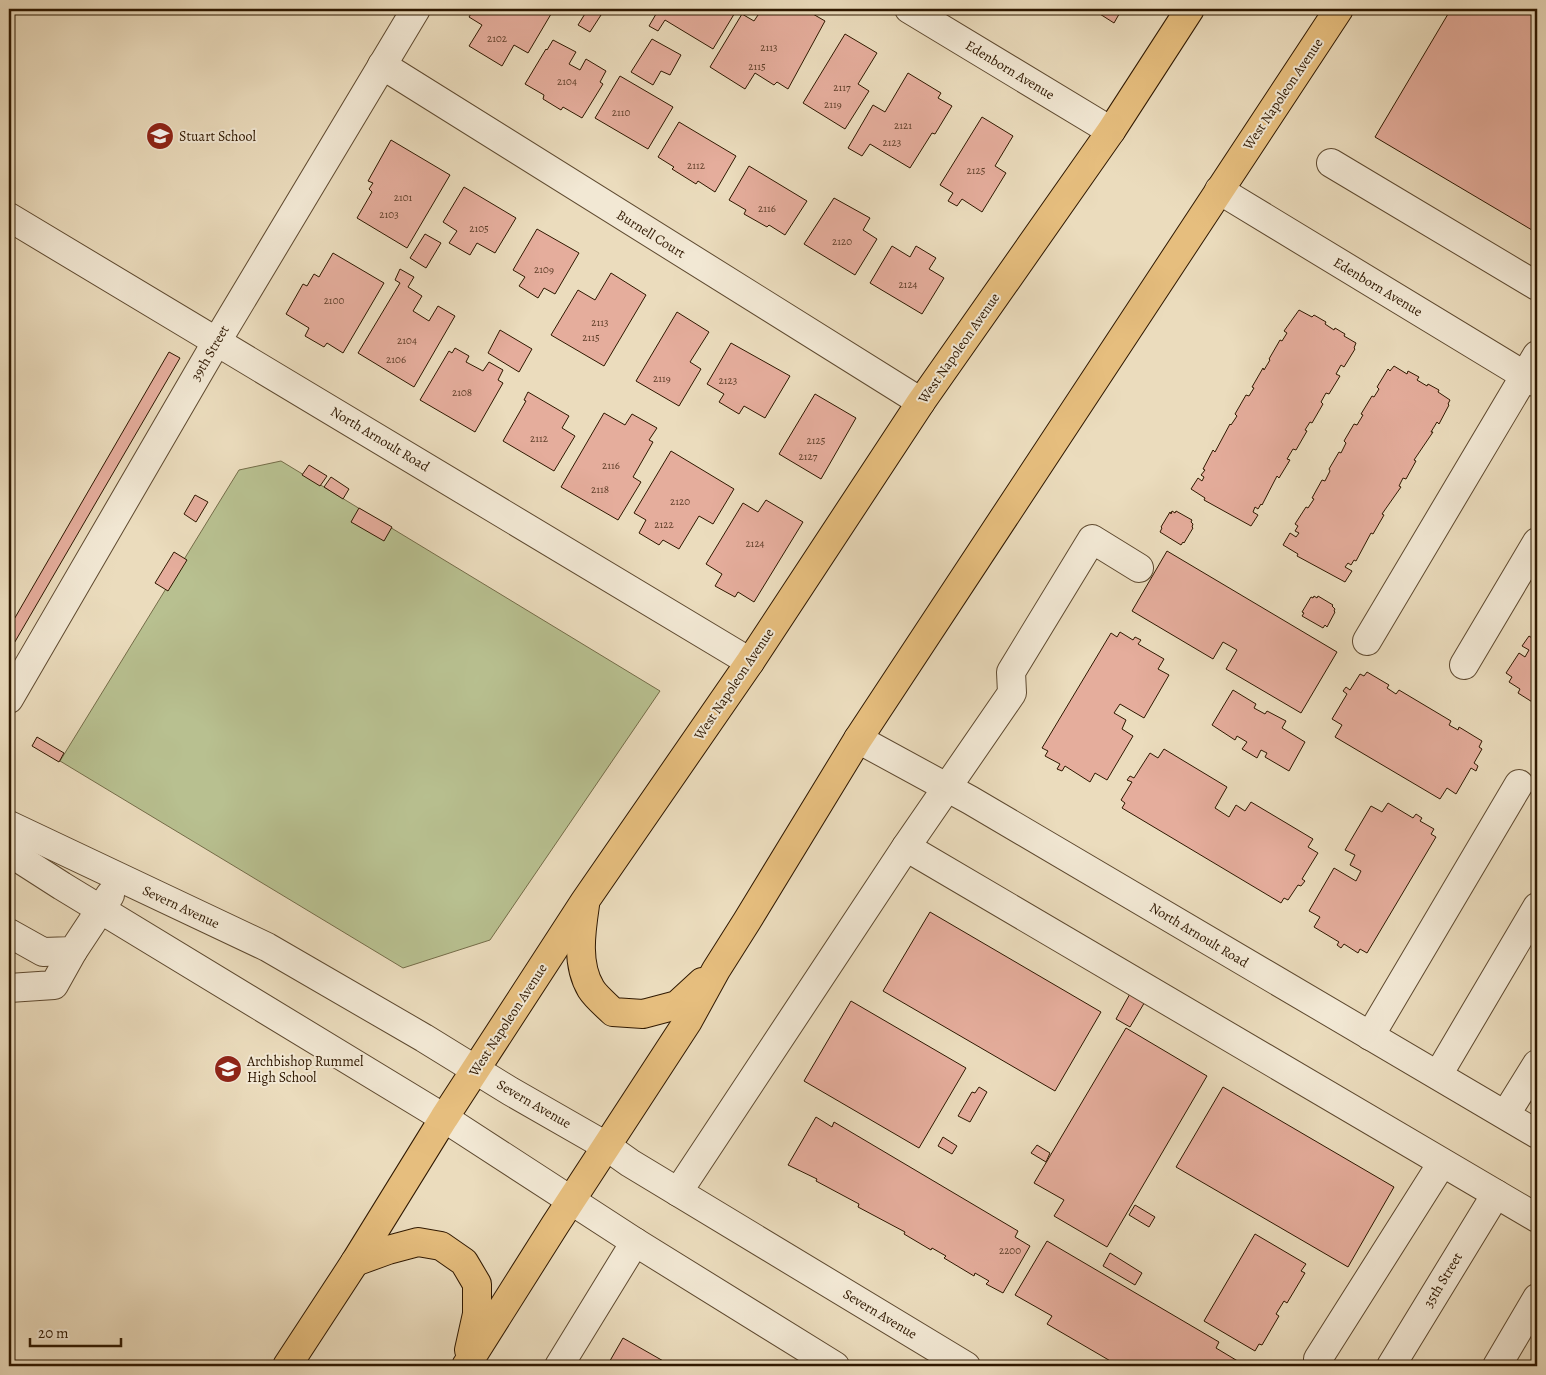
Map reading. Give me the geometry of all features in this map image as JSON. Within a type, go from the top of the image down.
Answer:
[{"type":"main road","name":"West Napoleon Avenue","points":[[287,1366],[355,1262],[444,1118],[585,901],[750,662],[921,402],[1111,131],[1190,9]]},
{"type":"main road","name":"West Napoleon Avenue","points":[[466,1366],[571,1199],[688,1021],[716,970],[858,739],[1339,9]]},
{"type":"main road","points":[[585,901],[581,931],[581,963],[591,989],[613,1012],[643,1014],[677,1005],[716,970]]},
{"type":"main road","points":[[355,1262],[418,1242],[441,1246],[464,1262],[477,1284],[477,1314],[466,1366]]},
{"type":"street","name":"39th Street","points":[[9,699],[217,341],[416,9]]},
{"type":"street","name":"Edenborn Avenue","points":[[909,9],[1111,131]]},
{"type":"street","name":"Burnell Court","points":[[382,65],[921,402]]},
{"type":"street","points":[[1331,163],[1537,286]]},
{"type":"street","name":"Edenborn Avenue","points":[[1219,190],[1533,371]]},
{"type":"street","name":"North Arnoult Road","points":[[9,217],[750,662]]},
{"type":"street","points":[[1367,641],[1533,371]]},
{"type":"street","points":[[678,1192],[906,847],[1012,693],[1011,672],[1092,539],[1139,568]]},
{"type":"street","points":[[1464,665],[1537,542]]},
{"type":"street","name":"North Arnoult Road","points":[[858,739],[941,797],[1370,1036],[1506,1114],[1537,1134]]},
{"type":"street","points":[[1370,1036],[1519,784]]},
{"type":"street","name":"Severn Avenue","points":[[9,825],[266,947],[606,1146],[678,1192],[966,1366]]},
{"type":"street","points":[[906,847],[1537,1218]]},
{"type":"street","points":[[9,852],[444,1118],[635,1242],[835,1366]]},
{"type":"street","points":[[9,988],[54,984],[120,879]]},
{"type":"street","points":[[1438,1075],[1537,907]]},
{"type":"street","points":[[9,934],[43,952],[73,951]]},
{"type":"street","points":[[1506,1114],[1537,1064]]},
{"type":"street","points":[[1318,1359],[1442,1162]]},
{"type":"street","name":"35th Street","points":[[1391,1366],[1496,1194]]},
{"type":"street","points":[[559,1366],[635,1242]]},
{"type":"street","points":[[1497,1366],[1537,1298]]},
{"type":"green space","points":[[281,461],[660,691],[490,940],[403,968],[60,761],[239,470]]},
{"type":"building","points":[[474,9],[554,9],[528,53],[514,45],[502,66],[469,46],[482,25],[469,17]]},
{"type":"building","points":[[588,9],[601,15],[590,32],[578,25]]},
{"type":"building","points":[[659,9],[733,9],[736,11],[713,49],[665,20],[658,31],[649,26]]},
{"type":"building","points":[[762,9],[807,9],[825,21],[788,89],[777,82],[774,85],[755,73],[745,89],[710,67],[742,14],[754,21]]},
{"type":"building","points":[[1092,9],[1122,9],[1114,23]]},
{"type":"building","points":[[1451,9],[1537,9],[1537,233],[1375,137]]},
{"type":"building","points":[[845,34],[877,53],[858,84],[869,91],[845,129],[803,103]]},
{"type":"building","points":[[652,39],[681,55],[670,75],[661,71],[653,85],[631,72]]},
{"type":"building","points":[[553,40],[576,52],[569,64],[580,70],[586,59],[606,71],[600,82],[603,84],[582,118],[563,107],[561,110],[543,99],[544,95],[525,84]]},
{"type":"building","points":[[908,73],[941,93],[938,98],[952,106],[935,134],[932,133],[910,168],[870,144],[862,156],[848,148],[873,105],[885,112]]},
{"type":"building","points":[[620,76],[673,107],[648,149],[595,118]]},
{"type":"building","points":[[982,117],[1013,136],[995,166],[1006,173],[982,212],[962,199],[957,206],[948,201],[953,193],[940,185]]},
{"type":"building","points":[[679,122],[736,156],[715,192],[698,181],[696,184],[672,169],[674,167],[658,157]]},
{"type":"building","points":[[391,140],[450,175],[407,248],[357,218],[372,192],[369,189],[373,183],[368,181]]},
{"type":"building","points":[[749,166],[807,201],[785,235],[769,225],[767,227],[744,214],[746,210],[729,200]]},
{"type":"building","points":[[464,187],[516,218],[495,253],[477,243],[470,255],[449,243],[457,231],[443,222]]},
{"type":"building","points":[[834,198],[870,218],[863,230],[877,239],[855,275],[804,244]]},
{"type":"building","points":[[537,229],[579,253],[555,294],[544,288],[538,298],[519,286],[525,277],[513,270]]},
{"type":"building","points":[[425,234],[441,243],[426,268],[410,258]]},
{"type":"building","points":[[892,246],[910,257],[916,246],[936,258],[929,269],[944,278],[922,314],[870,283]]},
{"type":"building","points":[[333,253],[384,283],[343,353],[327,343],[324,347],[305,336],[309,328],[286,314],[303,284],[307,286],[314,274],[319,277]]},
{"type":"building","points":[[400,269],[414,277],[408,287],[422,296],[413,311],[429,321],[438,306],[455,316],[414,387],[358,353],[400,283],[395,280]]},
{"type":"building","points":[[611,273],[646,295],[604,366],[551,335],[578,290],[595,300]]},
{"type":"building","points":[[1299,310],[1312,317],[1314,315],[1326,322],[1325,324],[1334,330],[1335,328],[1345,334],[1344,336],[1356,343],[1355,349],[1344,367],[1341,365],[1336,374],[1340,376],[1329,394],[1326,393],[1321,402],[1323,404],[1312,423],[1310,422],[1305,430],[1307,431],[1296,450],[1293,449],[1287,459],[1290,460],[1279,478],[1277,476],[1262,505],[1258,509],[1255,507],[1253,512],[1258,515],[1251,526],[1204,500],[1205,498],[1191,489],[1198,478],[1202,481],[1204,477],[1201,475],[1205,470],[1203,469],[1213,450],[1215,452],[1230,424],[1237,416],[1235,414],[1246,395],[1249,396],[1254,388],[1252,387],[1263,368],[1264,370],[1280,340],[1282,341],[1287,333],[1284,331]]},
{"type":"building","points":[[677,312],[709,332],[690,362],[701,369],[679,406],[636,381]]},
{"type":"building","points":[[500,330],[532,349],[519,372],[488,353]]},
{"type":"building","points":[[731,343],[790,376],[765,418],[744,406],[739,414],[719,402],[724,394],[707,384]]},
{"type":"building","points":[[455,348],[469,356],[466,362],[483,371],[489,362],[503,370],[498,380],[503,383],[475,432],[420,400],[449,351],[452,353]]},
{"type":"building","points":[[169,352],[180,358],[9,652],[9,628]]},
{"type":"building","points":[[1394,366],[1407,374],[1408,371],[1419,377],[1417,380],[1439,390],[1438,392],[1450,400],[1449,405],[1439,424],[1437,422],[1431,432],[1433,432],[1414,460],[1416,461],[1406,479],[1403,478],[1399,486],[1401,487],[1382,514],[1384,515],[1373,534],[1371,533],[1356,561],[1354,560],[1351,565],[1348,563],[1345,567],[1352,571],[1345,582],[1297,556],[1298,554],[1283,545],[1290,533],[1296,537],[1299,533],[1295,531],[1298,526],[1295,524],[1306,507],[1308,508],[1314,499],[1312,498],[1322,480],[1325,481],[1330,471],[1329,469],[1346,443],[1344,441],[1354,424],[1357,425],[1363,415],[1361,414],[1372,396],[1374,397],[1379,389],[1377,387],[1388,369],[1390,371]]},
{"type":"building","points":[[528,392],[569,416],[562,428],[575,436],[554,471],[503,441],[526,401],[524,400]]},
{"type":"building","points":[[815,394],[856,418],[821,479],[779,454]]},
{"type":"building","points":[[604,413],[625,425],[632,414],[657,428],[649,440],[653,442],[633,477],[641,482],[618,520],[561,487]]},
{"type":"building","points":[[671,451],[734,489],[713,524],[699,516],[679,549],[663,540],[659,545],[639,533],[646,520],[634,513]]},
{"type":"building","points":[[309,465],[327,476],[320,486],[302,475]]},
{"type":"building","points":[[331,477],[349,489],[343,499],[324,487]]},
{"type":"building","points":[[195,495],[208,502],[196,522],[184,514]]},
{"type":"building","points":[[766,500],[803,522],[754,602],[738,592],[735,597],[715,586],[722,574],[706,564],[743,503],[758,512]]},
{"type":"building","points":[[359,508],[392,527],[384,541],[351,522]]},
{"type":"building","points":[[1172,511],[1175,513],[1176,511],[1192,520],[1193,528],[1181,545],[1160,532],[1161,527]]},
{"type":"building","points":[[1167,551],[1337,652],[1301,713],[1226,669],[1237,650],[1223,642],[1213,659],[1132,611]]},
{"type":"building","points":[[174,552],[187,560],[168,591],[155,583]]},
{"type":"building","points":[[1314,596],[1317,598],[1318,596],[1333,605],[1335,609],[1327,627],[1325,625],[1323,628],[1302,616],[1304,613],[1302,612],[1311,597],[1313,598]]},
{"type":"building","points":[[1120,632],[1133,640],[1135,637],[1141,640],[1138,644],[1164,659],[1158,669],[1169,675],[1144,718],[1120,704],[1114,713],[1126,720],[1122,729],[1133,736],[1107,780],[1095,773],[1090,782],[1065,766],[1062,771],[1057,769],[1060,764],[1045,756],[1048,751],[1042,748],[1111,633],[1117,637]]},
{"type":"building","points":[[1529,636],[1535,640],[1537,637],[1537,705],[1518,693],[1520,689],[1509,682],[1512,677],[1506,673],[1519,653],[1525,657],[1529,650],[1522,646]]},
{"type":"building","points":[[1367,672],[1389,685],[1387,688],[1396,694],[1399,690],[1451,721],[1449,725],[1458,730],[1459,727],[1482,741],[1479,747],[1482,749],[1474,763],[1478,766],[1476,771],[1471,768],[1456,794],[1447,788],[1440,799],[1335,737],[1342,725],[1332,719],[1347,694],[1343,691],[1346,687],[1350,690],[1360,674],[1364,676]]},
{"type":"building","points":[[1233,690],[1256,704],[1254,708],[1265,714],[1267,711],[1286,721],[1282,728],[1305,742],[1289,771],[1265,757],[1267,753],[1261,750],[1257,758],[1242,749],[1247,742],[1237,736],[1235,740],[1212,725]]},
{"type":"building","points":[[37,737],[64,753],[59,762],[32,746]]},
{"type":"building","points":[[1164,749],[1227,787],[1215,808],[1229,817],[1236,805],[1245,811],[1251,802],[1313,839],[1308,847],[1318,853],[1302,879],[1305,881],[1301,886],[1298,885],[1288,900],[1284,898],[1281,903],[1122,808],[1125,803],[1121,800],[1132,782],[1127,780],[1130,776],[1134,778],[1150,753],[1158,758]]},
{"type":"building","points":[[1388,803],[1413,818],[1416,814],[1422,818],[1420,821],[1434,829],[1431,834],[1436,837],[1367,953],[1360,949],[1358,953],[1344,944],[1341,948],[1337,945],[1339,942],[1314,927],[1320,917],[1309,911],[1334,868],[1356,881],[1361,871],[1350,865],[1355,855],[1345,850],[1371,806],[1382,812]]},
{"type":"building","points":[[930,912],[1101,1012],[1055,1091],[883,991]]},
{"type":"building","points":[[1131,992],[1146,1000],[1130,1027],[1116,1019]]},
{"type":"building","points":[[851,1001],[966,1068],[919,1148],[804,1081]]},
{"type":"building","points":[[1126,1028],[1207,1076],[1107,1247],[1054,1216],[1064,1200],[1034,1183]]},
{"type":"building","points":[[979,1087],[987,1092],[970,1122],[958,1116],[972,1092],[975,1093]]},
{"type":"building","points":[[1223,1087],[1394,1187],[1348,1267],[1176,1167]]},
{"type":"building","points":[[816,1117],[832,1127],[834,1122],[1018,1231],[1015,1237],[1030,1246],[1003,1293],[986,1284],[989,1281],[975,1273],[974,1276],[944,1258],[946,1256],[932,1248],[931,1250],[904,1234],[905,1232],[858,1207],[859,1204],[816,1181],[817,1179],[788,1165]]},
{"type":"building","points":[[943,1137],[957,1146],[952,1154],[938,1146]]},
{"type":"building","points":[[1037,1145],[1050,1153],[1046,1162],[1031,1153]]},
{"type":"building","points":[[1135,1205],[1155,1217],[1149,1227],[1129,1215]]},
{"type":"building","points":[[1255,1234],[1306,1264],[1301,1271],[1305,1273],[1287,1303],[1284,1301],[1276,1314],[1279,1316],[1262,1345],[1259,1344],[1255,1351],[1204,1321]]},
{"type":"building","points":[[1047,1241],[1219,1342],[1216,1348],[1246,1366],[1119,1366],[1047,1324],[1052,1316],[1015,1295]]},
{"type":"building","points":[[1110,1253],[1142,1273],[1135,1285],[1103,1266]]},
{"type":"building","points":[[623,1338],[672,1366],[607,1366]]},
{"type":"place","name":"Stuart School","points":[[160,136]]},
{"type":"place","name":"Archbishop Rummel High School","points":[[228,1069]]}]
